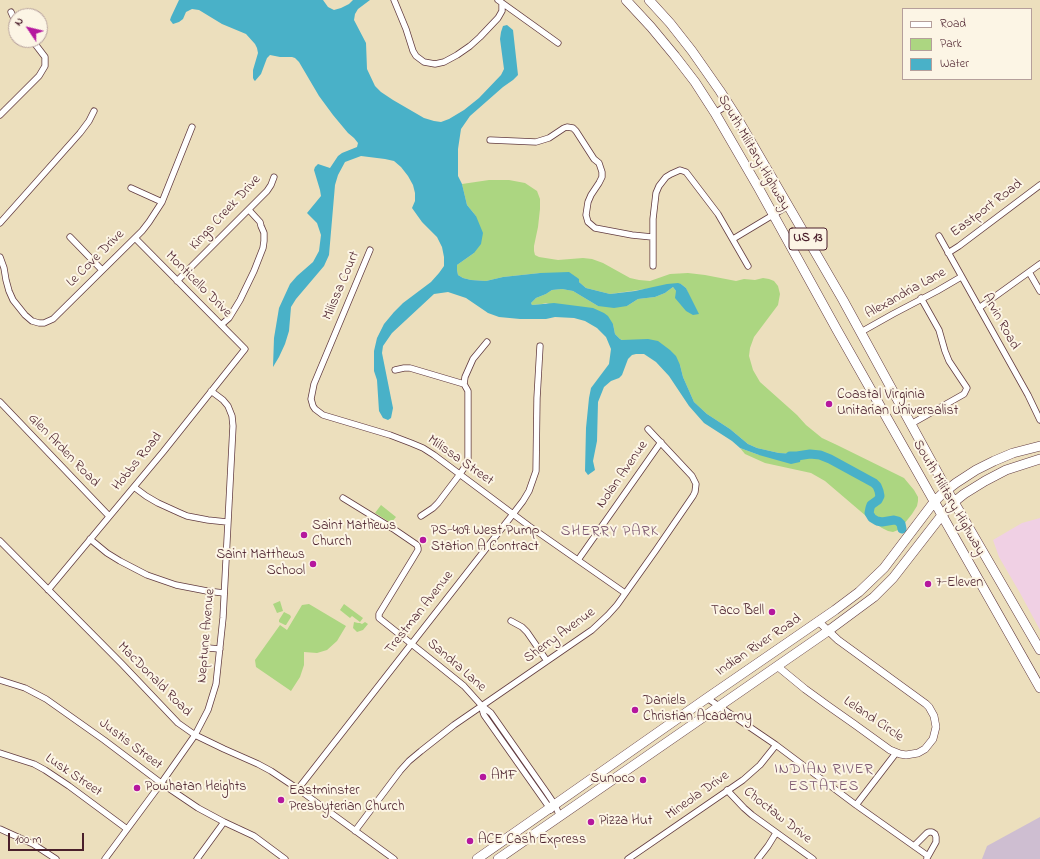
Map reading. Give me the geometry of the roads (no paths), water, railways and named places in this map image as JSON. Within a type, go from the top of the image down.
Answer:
[{"type":"main road","name":"South Military Highway","points":[[626,0],[648,24],[695,82],[715,113],[1040,688]]},
{"type":"main road","name":"South Military Highway","points":[[649,0],[670,23],[692,51],[729,104],[861,332],[947,490],[1040,650]]},
{"type":"main road","name":"Indian River Road","points":[[477,859],[707,698],[819,622],[859,592],[884,568],[934,502],[947,490],[965,477],[990,463],[1013,453],[1040,446]]},
{"type":"main road","name":"Indian River Road","points":[[498,859],[860,608],[884,587],[908,560],[942,515],[954,502],[975,486],[1006,470],[1040,459]]},
{"type":"street","points":[[394,0],[416,56],[424,62],[435,64],[444,62],[457,55],[480,37],[498,18],[502,11],[500,2]]},
{"type":"street","points":[[500,2],[558,43]]},
{"type":"street","points":[[1,114],[39,76],[44,66],[46,57],[39,48]]},
{"type":"street","points":[[715,113],[729,104]]},
{"type":"street","points":[[0,223],[80,133],[89,122],[94,111]]},
{"type":"street","name":"Le Cove Drive","points":[[0,257],[9,291],[25,315],[32,321],[39,323],[44,323],[53,319],[135,238],[149,222],[162,202],[192,127]]},
{"type":"street","points":[[490,140],[536,142],[549,138],[564,128],[574,128],[598,163],[602,172],[601,179],[591,195],[587,205],[587,218],[591,225],[595,228],[652,237]]},
{"type":"street","points":[[652,266],[652,237],[656,193],[662,181],[670,174],[680,170],[686,172],[718,214],[748,266]]},
{"type":"street","name":"Kings Creek Drive","points":[[177,281],[267,191],[274,177]]},
{"type":"street","name":"Eastport Road","points":[[948,253],[1040,185]]},
{"type":"street","points":[[131,188],[162,202]]},
{"type":"street","points":[[733,239],[788,206]]},
{"type":"street","points":[[221,325],[229,318],[240,300],[263,248],[264,233],[260,222],[249,210]]},
{"type":"street","name":"Arvin Road","points":[[939,236],[1028,395],[1040,420]]},
{"type":"street","points":[[70,237],[102,270]]},
{"type":"street","name":"Monticello Drive","points":[[135,238],[245,349]]},
{"type":"street","name":"Milissa Court","points":[[336,332],[370,250]]},
{"type":"street","points":[[979,308],[1040,264]]},
{"type":"street","points":[[1028,272],[1040,291]]},
{"type":"street","name":"Alexandria Lane","points":[[861,332],[961,277]]},
{"type":"street","points":[[911,424],[964,394],[967,388],[949,361],[939,330],[921,298]]},
{"type":"street","points":[[190,304],[195,299]]},
{"type":"street","name":"Milissa Street","points":[[336,332],[312,391],[311,402],[315,409],[323,415],[361,425],[411,442],[434,455],[513,514],[625,593]]},
{"type":"street","points":[[421,516],[438,503],[468,461],[468,391],[464,384],[465,377],[473,359],[487,342]]},
{"type":"street","name":"Trestman Avenue","points":[[298,789],[513,514],[529,491],[536,471],[537,398],[540,346]]},
{"type":"street","name":"Hobbs Road","points":[[48,590],[134,487],[245,349]]},
{"type":"street","points":[[395,370],[410,368],[464,384]]},
{"type":"street","name":"Neptune Avenue","points":[[105,859],[195,735],[213,697],[216,684],[224,592],[233,426],[232,416],[228,406],[211,391]]},
{"type":"street","name":"Glen Arden Road","points":[[0,402],[109,516]]},
{"type":"street","name":"Sherry Avenue","points":[[355,831],[409,761],[433,741],[600,624],[625,593],[695,492],[696,484],[692,476],[648,429]]},
{"type":"street","name":"Nolan Avenue","points":[[578,560],[661,442]]},
{"type":"street","points":[[134,487],[158,504],[180,513],[208,520],[228,522]]},
{"type":"street","name":"Sandra Lane","points":[[343,498],[417,545],[418,550],[378,616],[379,618],[464,686],[482,706],[491,713],[560,817]]},
{"type":"street","points":[[90,539],[107,553],[148,575],[176,585],[224,592]]},
{"type":"street","name":"MacDonald Road","points":[[0,541],[178,723],[195,735],[258,764],[271,772],[298,789],[394,859]]},
{"type":"street","points":[[511,621],[522,627],[527,632],[547,661]]},
{"type":"street","name":"Leland Circle","points":[[777,666],[805,689],[890,750],[896,753],[912,755],[923,751],[930,744],[936,727],[932,711],[926,704],[850,649],[819,622]]},
{"type":"street","points":[[208,648],[220,649]]},
{"type":"street","name":"Justis Street","points":[[0,680],[25,688],[46,699],[161,783],[198,808],[254,836],[286,859]]},
{"type":"street","points":[[707,698],[776,745],[927,857],[936,842],[936,837],[932,832],[929,832],[914,846]]},
{"type":"street","name":"Mineola Drive","points":[[628,859],[753,772],[776,745]]},
{"type":"street","name":"Lusk Street","points":[[0,753],[34,764],[45,770],[127,829]]},
{"type":"street","points":[[856,804],[896,753]]},
{"type":"street","name":"Choctaw Drive","points":[[728,790],[744,808],[813,859]]},
{"type":"street","points":[[197,859],[224,822]]},
{"type":"street","points":[[0,829],[33,844],[56,859]]},
{"type":"street","points":[[758,859],[776,833]]},
{"type":"water","points":[[179,0],[323,0],[328,7],[334,10],[349,4],[353,0],[370,0],[358,9],[354,20],[366,43],[367,69],[375,86],[393,100],[424,118],[441,122],[464,110],[479,98],[501,75],[504,69],[500,39],[503,26],[507,25],[513,30],[518,75],[470,116],[461,129],[458,149],[458,176],[462,184],[467,205],[476,216],[483,233],[481,244],[474,253],[457,265],[458,275],[471,280],[486,281],[503,277],[569,272],[579,279],[579,282],[586,288],[610,294],[635,291],[667,284],[681,284],[686,288],[699,314],[693,315],[686,311],[675,298],[676,291],[673,287],[665,293],[655,297],[638,299],[627,306],[614,308],[598,306],[573,291],[562,289],[552,290],[536,298],[531,303],[532,305],[554,303],[593,308],[608,316],[613,324],[615,334],[620,339],[648,339],[658,341],[676,356],[694,402],[707,414],[730,429],[748,444],[757,448],[779,453],[799,454],[801,455],[800,462],[791,464],[740,448],[704,423],[689,406],[669,376],[656,362],[644,354],[636,354],[632,355],[628,359],[622,375],[604,387],[598,402],[597,441],[593,461],[595,470],[588,475],[585,471],[586,428],[589,398],[591,388],[609,364],[611,349],[606,337],[597,328],[585,321],[574,318],[555,317],[546,319],[520,319],[499,317],[488,313],[466,298],[448,292],[434,294],[392,333],[383,346],[382,353],[393,408],[391,418],[388,420],[383,418],[379,411],[377,380],[374,371],[374,351],[377,338],[384,324],[394,312],[403,303],[431,282],[444,266],[442,247],[437,237],[422,222],[412,208],[415,201],[413,185],[401,167],[394,161],[385,159],[361,156],[345,162],[338,175],[335,185],[329,255],[324,266],[291,307],[289,331],[285,344],[273,367],[274,338],[279,308],[290,284],[313,262],[319,251],[321,235],[317,223],[307,213],[321,196],[314,170],[315,167],[318,164],[330,168],[338,156],[357,147],[358,143],[333,115],[295,58],[270,55],[267,58],[261,74],[255,81],[253,78],[253,70],[258,53],[255,44],[246,34],[222,24],[199,10],[192,9],[186,12],[183,19],[173,24],[170,20]]},
{"type":"waterway","points":[[790,456],[810,454],[820,455],[874,483],[877,486],[880,496],[878,500],[871,505],[869,513],[872,518],[882,522],[894,520],[898,521],[901,524],[902,529]]},
{"type":"place","name":"Coastal Virginia Unitarian Universalist","points":[[829,404]]},
{"type":"place","name":"Saint Mathews Church","points":[[304,535]]},
{"type":"place","name":"PS-409: West Pump Station A Contract","points":[[423,540]]},
{"type":"place","name":"Saint Matthews School","points":[[313,564]]},
{"type":"place","name":"7-Eleven","points":[[928,584]]},
{"type":"place","name":"Taco Bell","points":[[772,612]]},
{"type":"place","name":"Daniels Christian Academy","points":[[635,710]]},
{"type":"place","name":"AMF","points":[[483,777]]},
{"type":"place","name":"Sunoco","points":[[643,780]]},
{"type":"place","name":"Powhatan Heights","points":[[137,788]]},
{"type":"place","name":"Eastminster Presbyterian Church","points":[[281,800]]},
{"type":"place","name":"Pizza Hut","points":[[591,822]]},
{"type":"place","name":"ACE Cash Express","points":[[470,841]]},
{"type":"district","name":"SHERRY PARK","points":[[610,533]]},
{"type":"district","name":"INDIAN RIVER ESTATES","points":[[824,780]]}]
